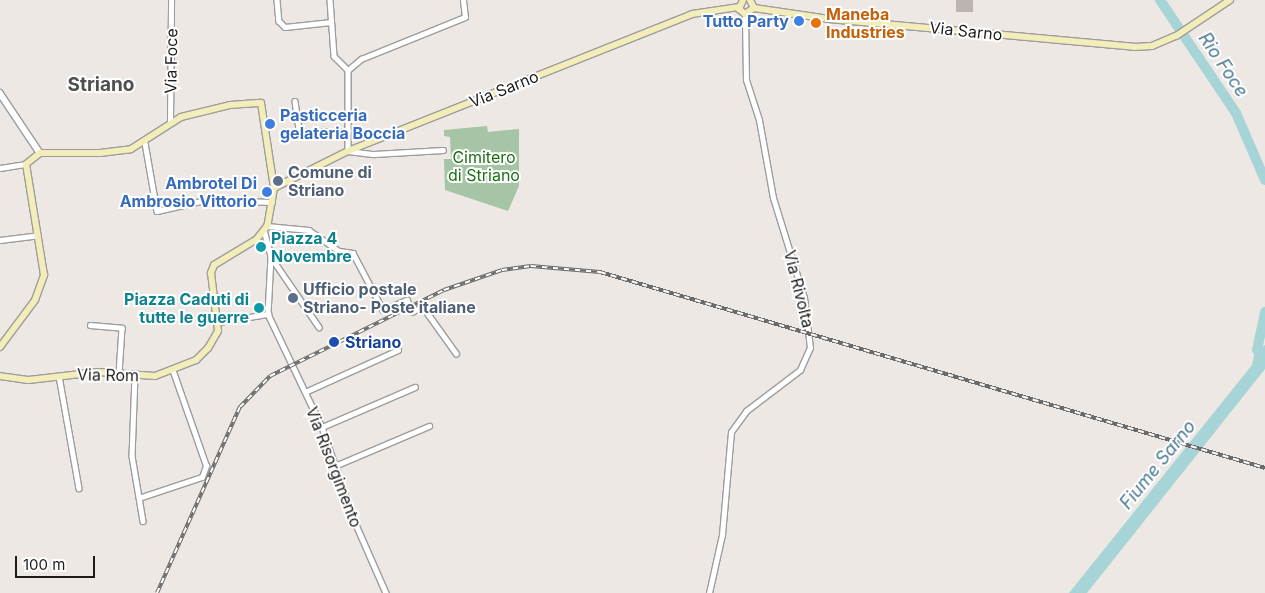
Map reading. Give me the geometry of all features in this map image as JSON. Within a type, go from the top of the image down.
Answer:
[{"type":"main road","points":[[743,0],[738,7],[746,14],[754,8],[750,0]]},
{"type":"main road","name":"Via Sarno","points":[[754,8],[828,19],[1134,47],[1152,46],[1176,36],[1230,0]]},
{"type":"main road","name":"Via Sarno","points":[[274,188],[348,151],[692,14],[738,7]]},
{"type":"main road","name":"Via Risorgimento","points":[[170,122],[201,110],[261,104],[274,188],[266,228]]},
{"type":"main road","points":[[0,347],[42,288],[44,275],[26,164],[40,153],[100,153],[144,143],[170,122]]},
{"type":"main road","points":[[218,322],[211,274],[214,265],[266,228]]},
{"type":"main road","name":"Via Rom","points":[[0,376],[28,380],[59,376],[119,373],[135,375],[173,372],[208,348],[215,339],[218,322]]},
{"type":"street","name":"Via Foce","points":[[170,122],[171,0]]},
{"type":"street","points":[[277,0],[279,21],[285,27],[332,22]]},
{"type":"street","points":[[330,0],[334,56],[348,70],[348,151],[374,154],[444,150]]},
{"type":"street","points":[[348,70],[361,59],[465,17],[463,0]]},
{"type":"street","name":"Via Rivolta","points":[[709,593],[722,535],[731,432],[746,410],[800,370],[810,348],[804,298],[773,198],[759,120],[746,80],[746,14]]},
{"type":"street","points":[[0,93],[40,153]]},
{"type":"street","points":[[295,101],[299,132],[349,131]]},
{"type":"street","points":[[144,143],[158,211],[206,200],[272,202]]},
{"type":"street","points":[[0,168],[26,164]]},
{"type":"street","points":[[266,228],[309,230],[339,251],[353,253],[383,310],[408,300],[413,311],[422,307],[456,353]]},
{"type":"street","name":"Via Risorgimento","points":[[266,228],[271,257],[268,314],[322,427],[337,465],[354,520],[386,593]]},
{"type":"street","points":[[0,240],[38,235]]},
{"type":"street","points":[[271,257],[319,327]]},
{"type":"street","points":[[218,322],[268,314]]},
{"type":"street","points":[[90,325],[122,328],[119,373]]},
{"type":"street","points":[[305,392],[398,350]]},
{"type":"street","points":[[139,498],[202,476],[206,466],[173,372]]},
{"type":"street","points":[[135,375],[132,456],[143,521]]},
{"type":"street","points":[[59,376],[79,488]]},
{"type":"street","points":[[322,427],[415,388]]},
{"type":"street","points":[[337,465],[429,426]]},
{"type":"green space","name":"Cimitero di Striano","points":[[487,126],[488,132],[519,129],[519,186],[508,211],[445,190],[444,159],[451,159],[450,137],[444,136],[444,130]]},
{"type":"water","name":"Fiume Sarno","points":[[1258,336],[1262,347],[1265,345],[1265,369],[1087,593],[1069,593],[1252,365]]},
{"type":"building","points":[[956,0],[973,0],[973,12],[956,12]]},
{"type":"waterway","name":"Rio Foce","points":[[1160,0],[1236,113],[1265,180]]},
{"type":"waterway","name":"Rio Foce","points":[[1257,350],[1265,312]]},
{"type":"railway","points":[[157,593],[240,407],[270,376],[444,290],[502,270],[531,266],[600,272],[1265,468]]},
{"type":"place","name":"Tutto Party","points":[[799,21]]},
{"type":"place","name":"Maneba Industries","points":[[816,23]]},
{"type":"place","name":"Pasticceria gelateria Boccia","points":[[270,124]]},
{"type":"place","name":"Comune di Striano","points":[[278,181]]},
{"type":"place","name":"Ambrotel Di Ambrosio Vittorio","points":[[267,192]]},
{"type":"place","name":"Piazza 4 Novembre","points":[[261,247]]},
{"type":"place","name":"Ufficio postale Striano- Poste italiane","points":[[293,298]]},
{"type":"place","name":"Piazza Caduti di tutte le guerre","points":[[259,308]]},
{"type":"place","name":"Striano","points":[[334,342]]},
{"type":"district","name":"Striano","points":[[101,85]]}]
